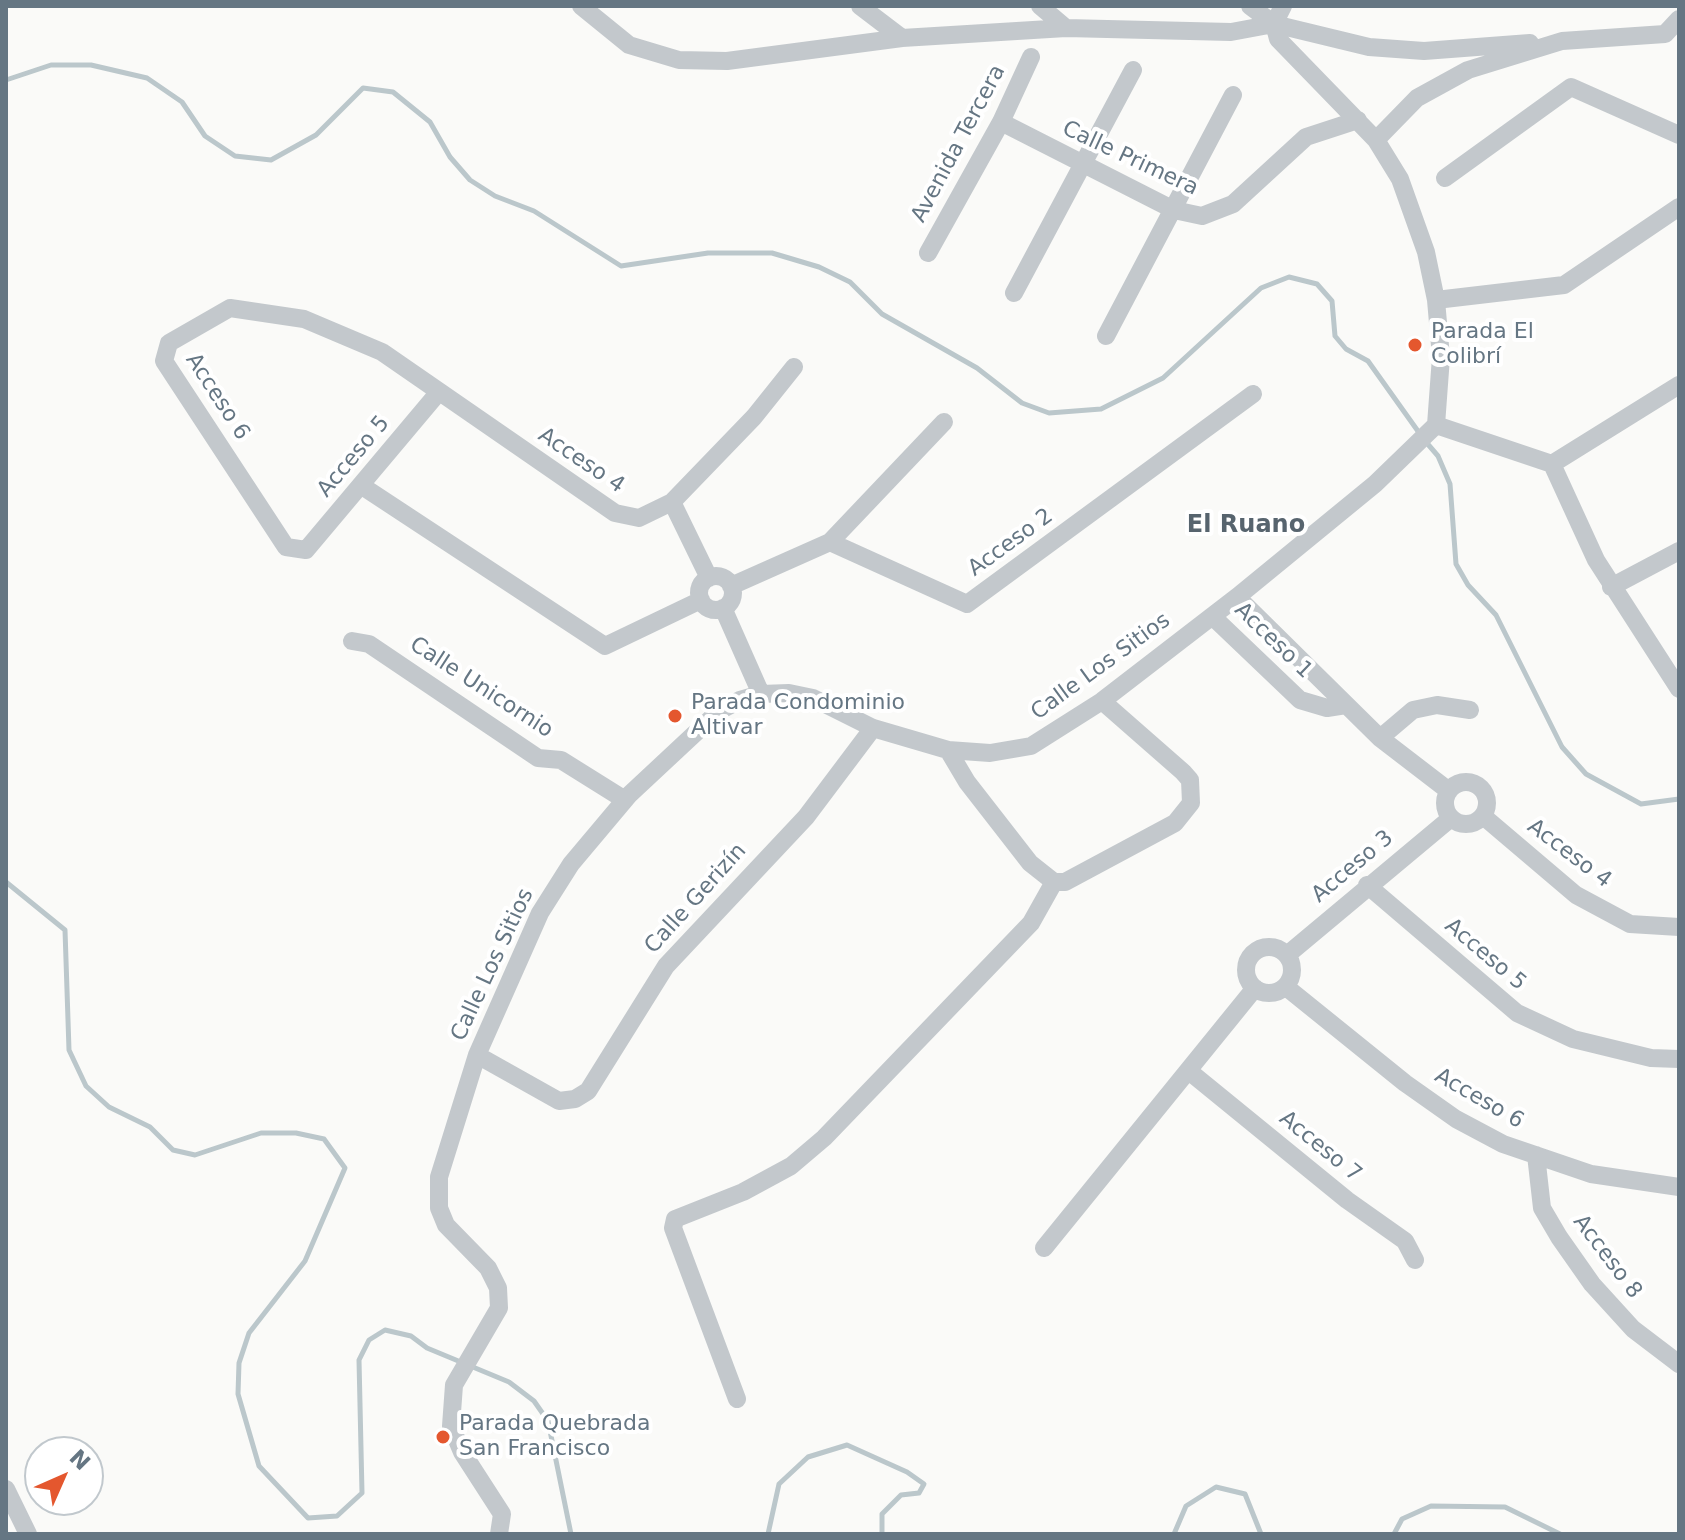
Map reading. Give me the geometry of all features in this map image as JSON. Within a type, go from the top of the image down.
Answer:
[{"type":"street","points":[[581,6],[629,45],[679,60],[727,61],[902,38],[1066,28],[1231,32],[1274,24]]},
{"type":"street","points":[[860,6],[902,38]]},
{"type":"street","points":[[1040,6],[1066,28]]},
{"type":"street","points":[[1250,6],[1274,24],[1369,47],[1424,51],[1646,38],[1665,34],[1679,19]]},
{"type":"street","points":[[1283,6],[1274,24],[1278,39],[1376,140],[1400,179],[1426,252],[1436,300],[1441,357],[1436,425],[1552,464],[1586,541],[1611,587],[1679,689]]},
{"type":"street","points":[[1376,140],[1417,98],[1441,84],[1468,70],[1562,41]]},
{"type":"street","name":"Avenida Tercera","points":[[928,253],[1001,122],[1031,57]]},
{"type":"street","points":[[1014,293],[1084,167],[1133,70]]},
{"type":"street","points":[[1445,178],[1571,87],[1679,135]]},
{"type":"street","points":[[1106,336],[1233,95]]},
{"type":"street","name":"Calle Primera","points":[[1001,122],[1084,167],[1189,216],[1218,212],[1249,192],[1291,148],[1306,137],[1358,120]]},
{"type":"street","points":[[1436,300],[1564,285],[1679,207]]},
{"type":"street","name":"Acceso 6","points":[[306,550],[286,547],[277,534],[164,361],[169,343],[230,308],[304,319],[382,352],[438,393]]},
{"type":"street","name":"Acceso 4","points":[[438,393],[615,513],[639,518],[672,502],[754,417],[794,367]]},
{"type":"street","points":[[1552,464],[1679,385]]},
{"type":"street","name":"Acceso 5","points":[[306,550],[438,393]]},
{"type":"street","name":"Acceso 2","points":[[830,542],[967,604],[1253,394]]},
{"type":"street","points":[[731,586],[830,542],[944,422]]},
{"type":"street","name":"Calle Los Sitios","points":[[499,1534],[502,1514],[462,1452],[451,1426],[454,1385],[499,1308],[498,1288],[488,1268],[446,1225],[439,1208],[439,1177],[477,1055],[540,913],[571,864],[625,800],[719,711],[761,694],[789,693],[813,698],[873,728],[948,750],[990,753],[1031,746],[1102,701],[1237,597],[1375,484],[1436,425]]},
{"type":"street","points":[[362,486],[605,646],[701,600]]},
{"type":"street","points":[[672,502],[709,578]]},
{"type":"street","points":[[1611,587],[1679,551]]},
{"type":"street","points":[[709,578],[724,578],[731,586],[732,596],[723,608],[713,609],[701,600],[701,585],[709,578]]},
{"type":"street","name":"Acceso 1","points":[[1237,597],[1380,738],[1449,791]]},
{"type":"street","points":[[723,608],[761,694]]},
{"type":"street","name":"Acceso 1","points":[[1212,616],[1300,700],[1311,706],[1327,708],[1346,705]]},
{"type":"street","name":"Calle Unicornio","points":[[352,641],[369,644],[538,758],[561,760],[625,800]]},
{"type":"street","points":[[948,750],[967,782],[1030,863],[1054,882],[1075,878],[1175,823],[1191,803],[1190,780],[1102,701]]},
{"type":"street","points":[[1380,738],[1413,710],[1437,705],[1470,710]]},
{"type":"street","name":"Calle Gerizín","points":[[477,1055],[559,1101],[575,1099],[588,1091],[666,966],[806,817],[873,728]]},
{"type":"street","points":[[1461,783],[1481,789],[1487,802],[1483,816],[1464,824],[1451,818],[1445,804],[1449,791],[1461,783]]},
{"type":"street","name":"Acceso 4","points":[[1483,816],[1576,895],[1630,924],[1679,927]]},
{"type":"street","name":"Acceso 3","points":[[1287,955],[1367,885],[1451,818]]},
{"type":"street","points":[[737,1399],[673,1228],[675,1219],[743,1192],[791,1166],[824,1138],[1031,923],[1054,882]]},
{"type":"street","name":"Acceso 5","points":[[1367,885],[1517,1013],[1573,1039],[1651,1058],[1679,1059]]},
{"type":"street","points":[[1266,947],[1287,955],[1293,967],[1286,987],[1274,993],[1255,988],[1246,968],[1252,954],[1266,947]]},
{"type":"street","name":"Acceso 6","points":[[1286,987],[1456,1119],[1503,1144],[1591,1174],[1679,1187]]},
{"type":"street","points":[[1044,1248],[1190,1072],[1255,988]]},
{"type":"street","name":"Acceso 7","points":[[1190,1072],[1347,1200],[1405,1241],[1415,1260]]},
{"type":"street","name":"Acceso 8","points":[[1536,1155],[1542,1208],[1559,1237],[1592,1284],[1633,1329],[1679,1364]]},
{"type":"street","points":[[6,1489],[28,1534]]},
{"type":"waterway","points":[[6,80],[51,65],[91,65],[147,78],[182,102],[205,136],[235,156],[271,160],[316,135],[363,88],[393,92],[430,122],[450,157],[470,180],[495,196],[534,211],[621,266],[708,253],[772,253],[819,267],[850,282],[882,314],[977,368],[1022,403],[1049,413],[1101,409],[1163,378],[1261,288],[1289,277],[1317,284],[1332,301],[1335,336],[1346,349],[1368,361],[1420,434]]},
{"type":"waterway","points":[[1426,442],[1438,456],[1450,484],[1456,564],[1468,585],[1496,615],[1562,747],[1586,774],[1641,804],[1679,799]]},
{"type":"waterway","points":[[6,882],[65,930],[69,1050],[86,1086],[109,1107],[150,1127],[173,1150],[195,1155],[261,1133],[296,1133],[324,1139],[345,1168],[305,1261],[249,1333],[239,1363],[238,1394],[259,1466],[308,1518],[337,1516],[362,1493],[359,1360],[369,1340],[385,1330],[411,1336],[427,1348],[509,1382],[534,1401],[548,1421],[571,1534]]},
{"type":"waterway","points":[[768,1534],[779,1484],[808,1457],[847,1445],[907,1472],[924,1484],[919,1493],[901,1495],[882,1514],[882,1534]]},
{"type":"waterway","points":[[1174,1534],[1186,1506],[1216,1487],[1245,1494],[1261,1534]]},
{"type":"waterway","points":[[1394,1534],[1402,1519],[1431,1506],[1505,1507],[1560,1534]]},
{"type":"place","name":"Parada El Colibrí","points":[[1415,345]]},
{"type":"place","name":"Parada Condominio Altivar","points":[[675,716]]},
{"type":"place","name":"Parada Quebrada San Francisco","points":[[443,1437]]},
{"type":"district","name":"El Ruano","points":[[1246,526]]}]
